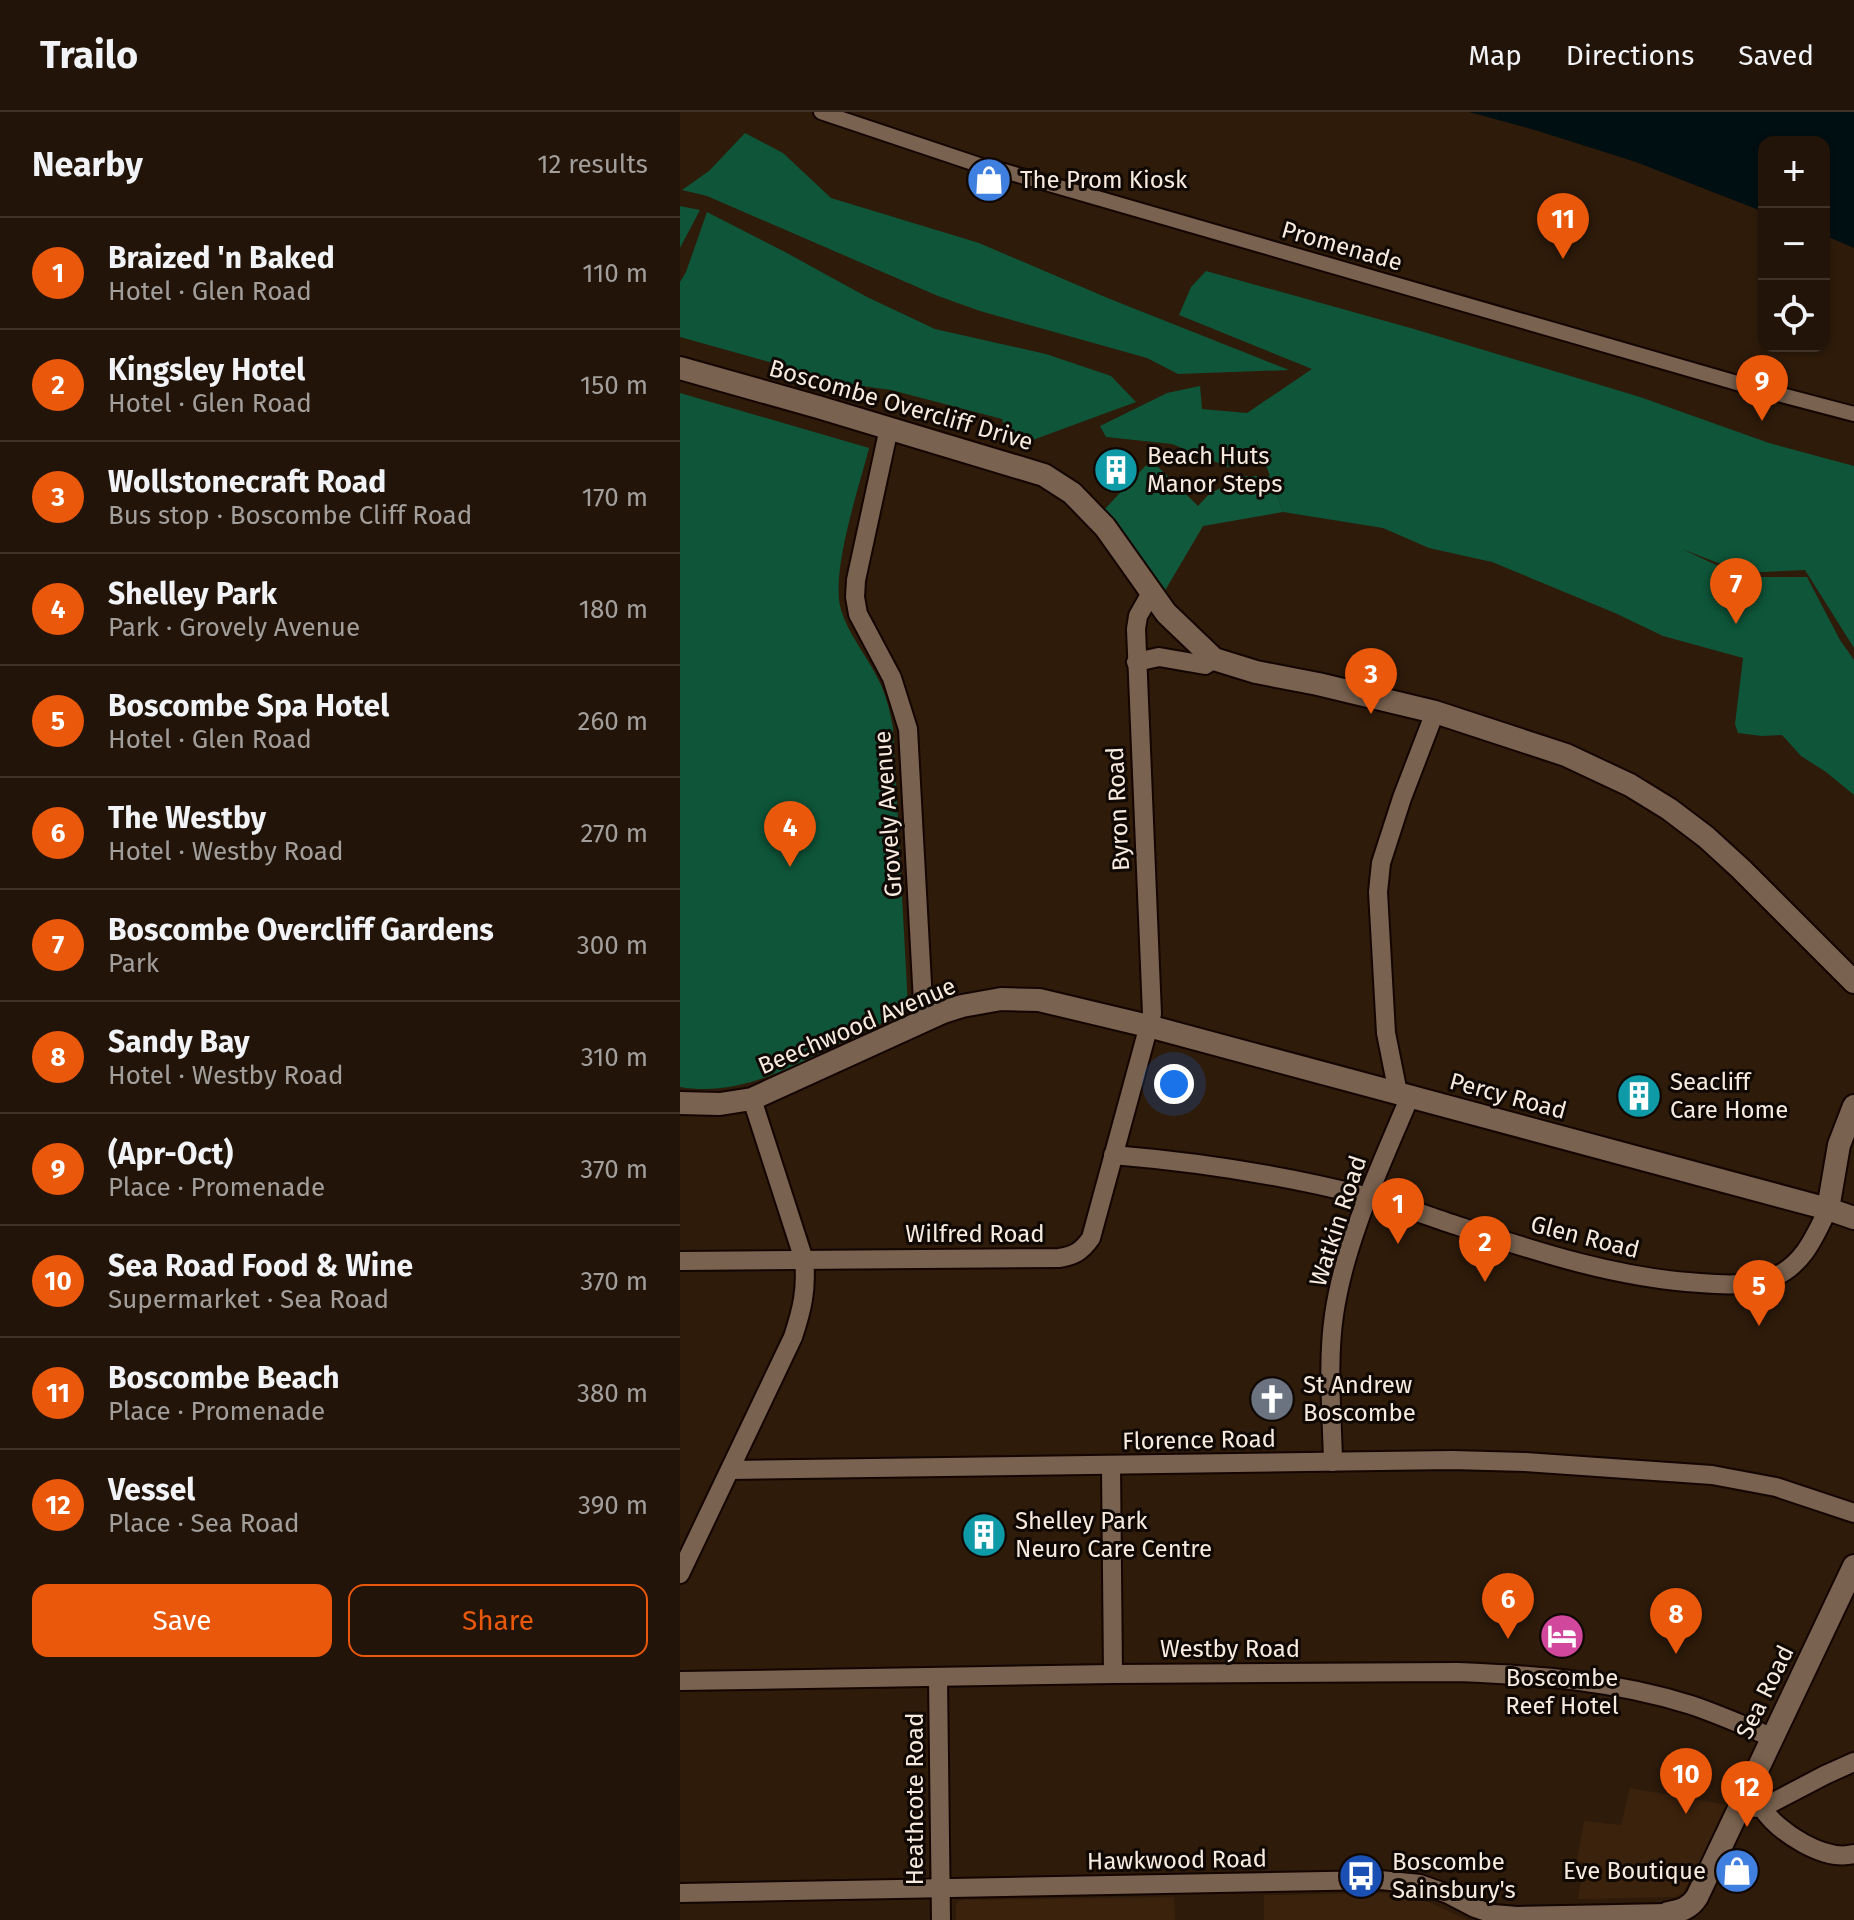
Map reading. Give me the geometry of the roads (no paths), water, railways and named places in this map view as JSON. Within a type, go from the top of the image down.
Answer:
[{"type":"street","name":"Promenade","points":[[821,112],[979,165],[1854,414]]},
{"type":"street","name":"Boscombe Overcliff Drive","points":[[680,368],[1044,475],[1072,493],[1105,527],[1166,613],[1214,659]]},
{"type":"street","name":"Grovely Avenue","points":[[889,428],[855,597],[858,614],[892,678],[908,729],[924,1020]]},
{"type":"street","name":"Byron Road","points":[[1148,1026],[1152,1014],[1136,629],[1138,616],[1151,593]]},
{"type":"street","points":[[1136,662],[1159,657],[1205,665],[1214,659],[1256,672],[1435,712],[1566,755],[1630,785],[1706,837],[1854,982]]},
{"type":"street","points":[[1404,1094],[1386,1033],[1378,892],[1381,863],[1435,712]]},
{"type":"street","name":"Beechwood Avenue","points":[[680,1103],[720,1104],[752,1099],[924,1020],[962,1006],[1001,999],[1039,1000],[1148,1026]]},
{"type":"street","name":"Percy Road","points":[[1148,1026],[1854,1218]]},
{"type":"street","name":"Wilfred Road","points":[[680,1261],[1070,1257],[1083,1249],[1091,1238],[1148,1026]]},
{"type":"street","name":"Watkin Road","points":[[1333,1462],[1331,1343],[1334,1315],[1345,1264],[1404,1094]]},
{"type":"street","points":[[680,1574],[793,1337],[802,1308],[806,1280],[804,1260],[752,1099]]},
{"type":"street","points":[[1828,1209],[1839,1145],[1854,1106]]},
{"type":"street","name":"Glen Road","points":[[1113,1155],[1246,1172],[1368,1196],[1542,1253],[1627,1274],[1678,1282],[1727,1285],[1774,1278],[1792,1266],[1811,1245],[1828,1209]]},
{"type":"street","name":"Florence Road","points":[[730,1470],[1525,1462],[1712,1475],[1776,1487],[1854,1513]]},
{"type":"street","points":[[1111,1466],[1113,1674]]},
{"type":"street","name":"Sea Road","points":[[1668,1913],[1693,1903],[1854,1566]]},
{"type":"street","name":"Westby Road","points":[[680,1681],[1458,1672],[1570,1679],[1643,1693],[1691,1706],[1771,1737]]},
{"type":"street","name":"Heathcote Road","points":[[938,1678],[941,1920]]},
{"type":"street","points":[[1738,1807],[1762,1808],[1854,1762]]},
{"type":"street","points":[[1762,1808],[1770,1820],[1809,1846],[1826,1854],[1844,1857],[1854,1854]]},
{"type":"street","name":"Hawkwood Road","points":[[680,1893],[1380,1880],[1420,1884],[1493,1914],[1668,1913]]},
{"type":"place","name":"The Prom Kiosk","points":[[989,180]]},
{"type":"place","name":"Boscombe Beach","points":[[1563,259]]},
{"type":"place","name":"(Apr-Oct)","points":[[1762,421]]},
{"type":"place","name":"Beach Huts Manor Steps","points":[[1116,470]]},
{"type":"place","name":"Boscombe Overcliff Gardens","points":[[1736,624]]},
{"type":"place","name":"Wollstonecraft Road","points":[[1371,714]]},
{"type":"place","name":"Shelley Park","points":[[790,867]]},
{"type":"place","name":"Seacliff Care Home","points":[[1639,1096]]},
{"type":"place","name":"Braized 'n Baked","points":[[1398,1244]]},
{"type":"place","name":"Kingsley Hotel","points":[[1485,1282]]},
{"type":"place","name":"Boscombe Spa Hotel","points":[[1759,1326]]},
{"type":"place","name":"St Andrew Boscombe","points":[[1272,1399]]},
{"type":"place","name":"Shelley Park Neuro Care Centre","points":[[984,1535]]},
{"type":"place","name":"Boscombe Reef Hotel","points":[[1562,1636]]},
{"type":"place","name":"The Westby","points":[[1508,1639]]},
{"type":"place","name":"Sandy Bay","points":[[1676,1654]]},
{"type":"place","name":"Sea Road Food & Wine","points":[[1686,1814]]},
{"type":"place","name":"Vessel","points":[[1747,1827]]},
{"type":"place","name":"Eve Boutique","points":[[1737,1871]]},
{"type":"place","name":"Boscombe Sainsbury's","points":[[1361,1876]]}]
